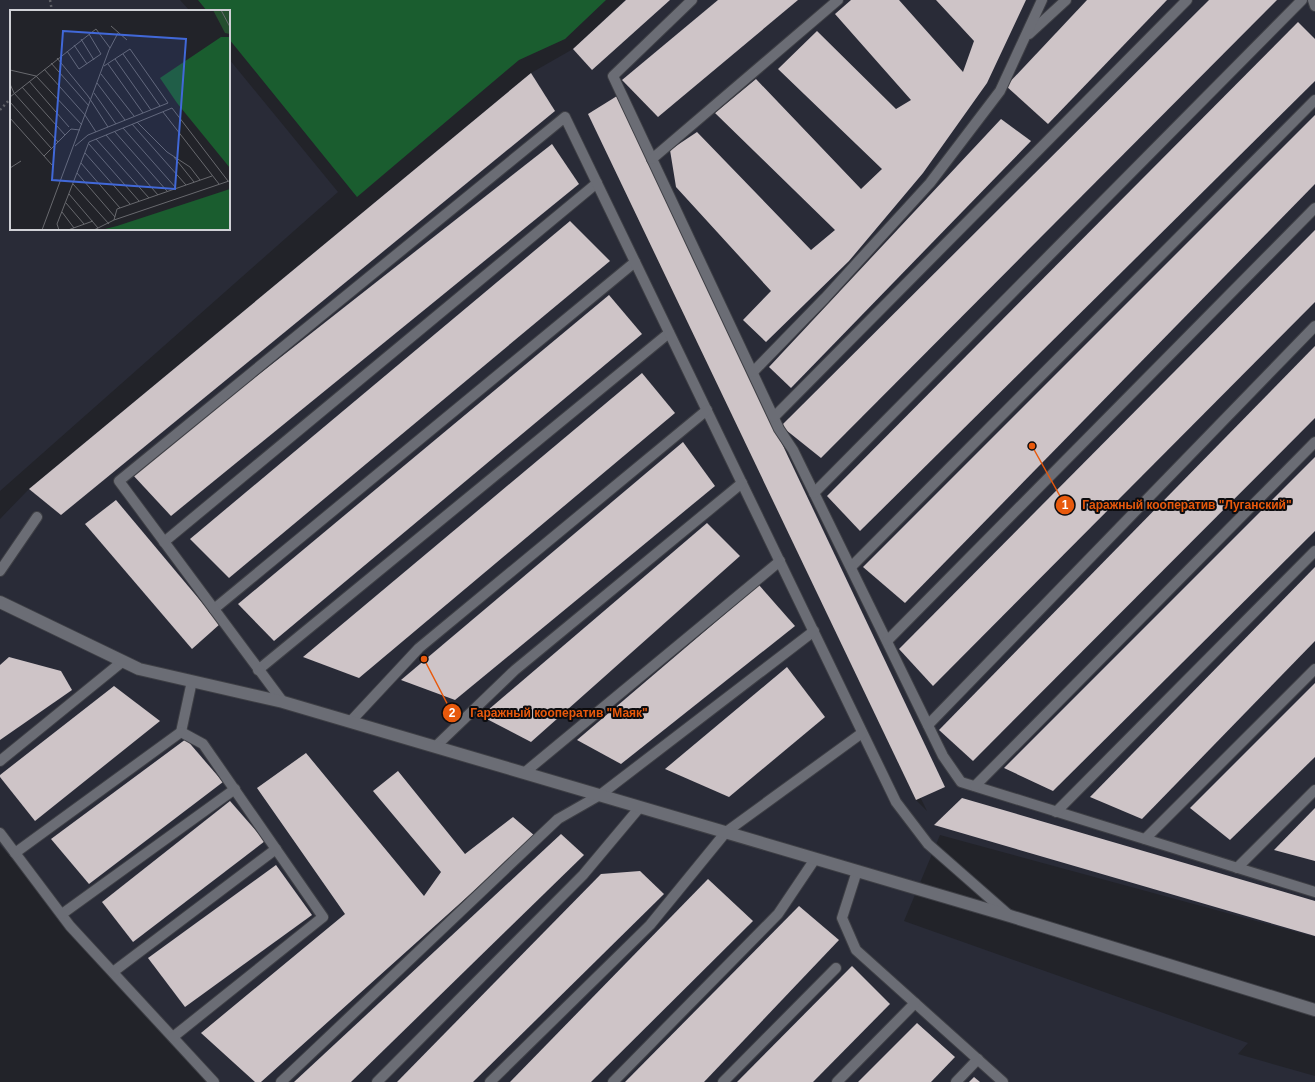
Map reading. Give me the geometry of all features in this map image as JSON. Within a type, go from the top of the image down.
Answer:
[{"type":"street","points":[[0,602],[139,669],[283,702],[435,746],[1010,916],[1315,1010]]},
{"type":"lane","points":[[692,0],[613,76],[779,429],[793,450],[943,756],[961,782],[1315,892]]},
{"type":"lane","points":[[652,159],[838,0]]},
{"type":"lane","points":[[753,372],[825,298],[930,183],[1000,91],[1042,0]]},
{"type":"lane","points":[[1024,38],[1066,0]]},
{"type":"lane","points":[[774,417],[1187,0]]},
{"type":"lane","points":[[814,493],[1302,0]]},
{"type":"lane","points":[[1313,0],[1315,6]]},
{"type":"lane","points":[[851,567],[1315,100]]},
{"type":"lane","points":[[283,702],[119,481],[565,117],[896,802],[928,844],[1010,916]]},
{"type":"lane","points":[[164,542],[597,183]]},
{"type":"lane","points":[[887,641],[1315,208]]},
{"type":"lane","points":[[214,609],[635,262]]},
{"type":"lane","points":[[928,725],[1315,326]]},
{"type":"lane","points":[[258,670],[669,333]]},
{"type":"lane","points":[[350,722],[419,648],[707,410]]},
{"type":"lane","points":[[975,786],[1315,442]]},
{"type":"lane","points":[[435,746],[515,670],[742,483]]},
{"type":"lane","points":[[0,571],[38,517]]},
{"type":"lane","points":[[1056,812],[1315,551]]},
{"type":"lane","points":[[524,773],[780,561]]},
{"type":"lane","points":[[281,1082],[558,819],[600,795],[814,631]]},
{"type":"lane","points":[[0,761],[123,661]]},
{"type":"lane","points":[[1145,839],[1315,669]]},
{"type":"lane","points":[[15,852],[181,732],[192,681]]},
{"type":"lane","points":[[172,1037],[323,917],[203,744],[181,732]]},
{"type":"lane","points":[[490,1082],[650,924],[726,832],[862,733]]},
{"type":"lane","points":[[62,914],[234,789]]},
{"type":"lane","points":[[1237,868],[1315,790]]},
{"type":"lane","points":[[377,1082],[583,875],[640,807]]},
{"type":"lane","points":[[0,833],[70,926],[214,1082]]},
{"type":"lane","points":[[113,972],[276,849]]},
{"type":"lane","points":[[613,1082],[778,914],[815,859]]},
{"type":"lane","points":[[858,871],[842,918],[856,950],[1003,1082]]},
{"type":"lane","points":[[723,1082],[836,968]]},
{"type":"lane","points":[[837,1082],[916,1004]]},
{"type":"lane","points":[[956,1082],[978,1059]]},
{"type":"path","points":[[50,0],[52,10]]},
{"type":"path","points":[[0,110],[10,99]]},
{"type":"shaded area","points":[[0,0],[180,0],[189,10],[10,10],[10,230],[230,230],[230,60],[338,192],[0,491]]},
{"type":"shaded area","points":[[625,0],[1315,0],[1315,937],[940,835],[904,921],[1248,1043],[1238,1054],[1315,1076],[1315,1082],[208,1082],[0,845],[0,519],[29,489],[531,73],[573,49]],"holes":[[[600,140],[927,811],[916,800]]]},
{"type":"green space","points":[[198,0],[606,0],[565,39],[519,60],[357,197],[230,40],[230,10],[206,10]]},
{"type":"building","points":[[626,0],[670,0],[592,70],[573,49]]},
{"type":"building","points":[[718,0],[798,0],[658,117],[622,80]]},
{"type":"building","points":[[851,0],[899,0],[963,72],[974,41],[936,0],[1026,0],[987,83],[923,173],[849,261],[766,342],[743,320],[771,291],[676,187],[670,150],[697,132],[811,250],[835,230],[715,113],[756,79],[861,189],[882,169],[778,69],[817,31],[896,109],[911,100],[835,14]]},
{"type":"building","points":[[1087,0],[1167,0],[1048,124],[1006,86]]},
{"type":"building","points":[[1209,0],[1277,0],[821,458],[781,426]]},
{"type":"building","points":[[1298,22],[1315,39],[1315,81],[860,531],[827,496]]},
{"type":"building","points":[[531,73],[555,111],[61,515],[29,489]]},
{"type":"building","points":[[617,96],[945,787],[916,800],[588,114]]},
{"type":"building","points":[[1315,115],[1315,184],[905,603],[863,567]]},
{"type":"building","points":[[1001,119],[1031,141],[791,388],[769,367]]},
{"type":"building","points":[[552,144],[579,184],[171,516],[132,474]]},
{"type":"building","points":[[570,221],[610,261],[229,578],[190,539]]},
{"type":"building","points":[[1315,230],[1315,302],[933,686],[899,649]]},
{"type":"building","points":[[609,295],[642,334],[274,641],[238,604]]},
{"type":"building","points":[[1315,346],[1315,418],[973,761],[939,730]]},
{"type":"building","points":[[642,373],[675,413],[359,678],[303,657]]},
{"type":"building","points":[[683,442],[715,486],[455,700],[401,680]]},
{"type":"building","points":[[1315,457],[1315,531],[1053,791],[1004,768]]},
{"type":"building","points":[[116,500],[220,624],[192,649],[85,524]]},
{"type":"building","points":[[707,523],[740,556],[531,742],[481,716]]},
{"type":"building","points":[[1315,567],[1315,641],[1142,819],[1090,797]]},
{"type":"building","points":[[759,585],[795,626],[621,764],[577,740]]},
{"type":"building","points":[[9,657],[61,671],[72,690],[0,740],[0,665]]},
{"type":"building","points":[[787,667],[825,717],[729,797],[665,769]]},
{"type":"building","points":[[1315,683],[1315,757],[1230,840],[1190,808]]},
{"type":"building","points":[[114,686],[160,721],[35,821],[0,777],[0,775]]},
{"type":"building","points":[[186,739],[223,782],[89,884],[51,839]]},
{"type":"building","points":[[306,753],[424,896],[441,872],[373,791],[398,771],[465,854],[513,817],[535,836],[261,1082],[255,1082],[201,1033],[345,914],[257,788]]},
{"type":"building","points":[[962,798],[1315,901],[1315,936],[934,825]]},
{"type":"building","points":[[230,801],[265,841],[133,942],[102,902]]},
{"type":"building","points":[[1315,808],[1315,861],[1274,850]]},
{"type":"building","points":[[561,834],[584,855],[351,1082],[294,1082]]},
{"type":"building","points":[[276,865],[312,915],[185,1007],[148,958]]},
{"type":"building","points":[[640,871],[664,894],[473,1082],[397,1082],[601,874]]},
{"type":"building","points":[[708,879],[753,921],[591,1082],[510,1082]]},
{"type":"building","points":[[799,906],[839,940],[704,1082],[625,1082]]},
{"type":"building","points":[[852,966],[890,1004],[813,1082],[737,1082]]},
{"type":"building","points":[[917,1023],[955,1057],[931,1082],[858,1082]]},
{"type":"building","points":[[974,1077],[980,1082],[969,1082]]},
{"type":"place","name":"Гаражный кооператив \"Луганский\"","points":[[1032,446]]},
{"type":"place","name":"Гаражный кооператив \"Маяк\"","points":[[424,659]]}]
